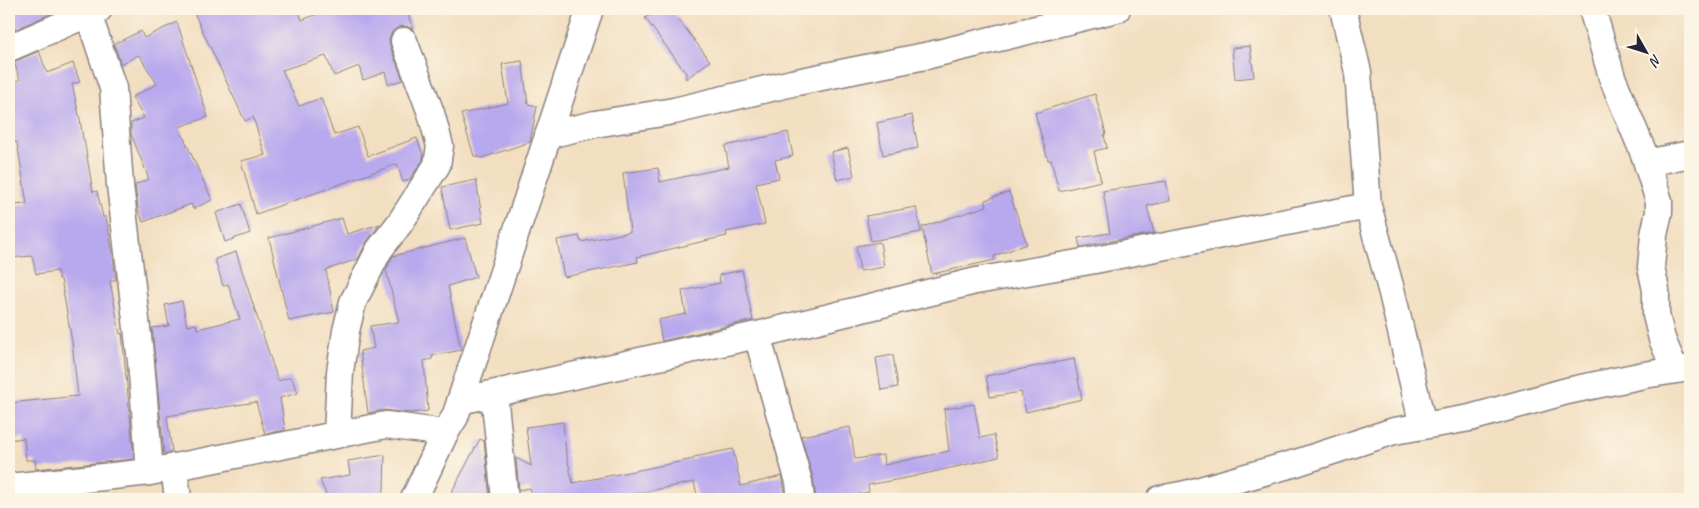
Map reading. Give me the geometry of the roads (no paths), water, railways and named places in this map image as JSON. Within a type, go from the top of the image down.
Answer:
[{"type":"street","points":[[414,499],[445,433],[455,417],[590,9]]},
{"type":"street","points":[[548,135],[595,124],[674,111],[792,83],[930,55],[1117,9]]},
{"type":"street","points":[[1343,9],[1358,72],[1368,206],[1395,302],[1424,426]]},
{"type":"street","points":[[1160,499],[1186,494],[1296,463],[1394,431],[1470,418],[1567,391],[1682,369],[1662,339],[1656,314],[1656,290],[1651,267],[1659,201],[1647,163],[1612,77],[1592,9]]},
{"type":"street","points":[[9,48],[93,11],[113,88],[120,185],[141,362],[162,469],[178,499]]},
{"type":"street","points":[[337,435],[340,372],[346,331],[353,302],[379,250],[423,189],[437,165],[440,146],[431,113],[404,41]]},
{"type":"street","points":[[1647,163],[1690,154]]},
{"type":"street","points":[[460,401],[757,335],[976,281],[1095,260],[1368,206]]},
{"type":"street","points":[[757,335],[798,482],[801,499]]},
{"type":"street","points":[[494,394],[505,499]]},
{"type":"street","points":[[9,487],[82,489],[162,469],[386,425],[445,433]]}]
